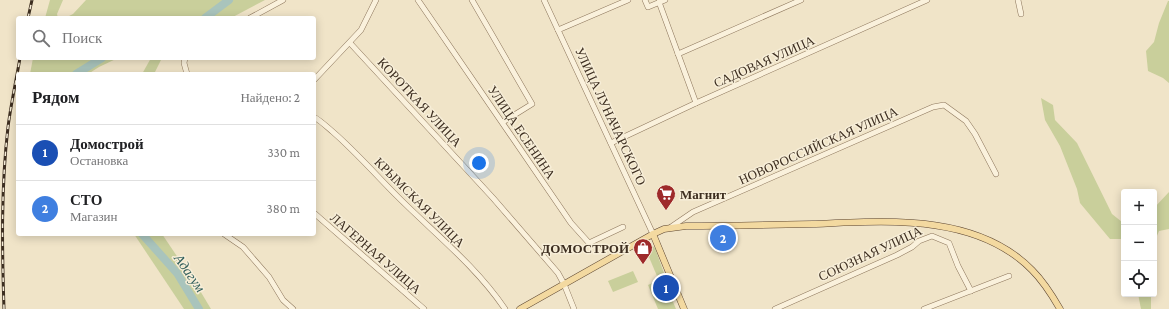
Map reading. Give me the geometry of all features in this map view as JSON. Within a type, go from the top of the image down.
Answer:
[{"type":"main road","points":[[671,228],[853,222],[931,224],[956,229],[996,244],[1017,258],[1031,269],[1060,309]]},
{"type":"main road","name":"НОВОРОССИЙСКАЯ УЛИЦА","points":[[520,309],[653,234],[671,228]]},
{"type":"main road","name":"УЛИЦА ЛУНАЧАРСКОГО","points":[[653,234],[684,309]]},
{"type":"street","points":[[254,16],[283,0]]},
{"type":"street","points":[[316,78],[362,30],[376,0]]},
{"type":"street","name":"УЛИЦА ЕСЕНИНА","points":[[418,0],[571,223],[588,243],[623,227]]},
{"type":"street","points":[[472,0],[532,104],[503,122]]},
{"type":"street","name":"УЛИЦА ЛУНАЧАРСКОГО","points":[[544,0],[653,234]]},
{"type":"street","points":[[558,30],[628,0]]},
{"type":"street","points":[[645,0],[648,8],[665,0]]},
{"type":"street","points":[[678,54],[801,0]]},
{"type":"street","name":"САДОВАЯ УЛИЦА","points":[[611,143],[696,103],[927,0]]},
{"type":"street","points":[[1018,0],[1022,14]]},
{"type":"street","points":[[659,2],[696,103]]},
{"type":"street","name":"КОРОТКАЯ УЛИЦА","points":[[350,43],[493,198],[558,273],[574,309]]},
{"type":"street","points":[[185,60],[186,72]]},
{"type":"street","name":"НОВОРОССИЙСКАЯ УЛИЦА","points":[[671,228],[693,212],[934,107],[944,105],[966,121],[975,134],[996,174]]},
{"type":"street","name":"КРЫМСКАЯ УЛИЦА","points":[[316,120],[346,143],[494,293],[505,309]]},
{"type":"street","name":"ЛАГЕРНАЯ УЛИЦА","points":[[316,215],[424,309]]},
{"type":"street","points":[[227,236],[242,247],[270,277],[283,300],[293,309]]},
{"type":"street","name":"СОЮЗНАЯ УЛИЦА","points":[[775,309],[897,255],[912,247],[919,241],[932,236],[948,243],[971,291]]},
{"type":"street","points":[[924,309],[936,307],[1009,276]]},
{"type":"green space","points":[[50,0],[63,0],[58,16],[46,16]]},
{"type":"green space","points":[[86,0],[265,0],[235,16],[69,16],[73,14]]},
{"type":"green space","points":[[1168,1],[1169,83],[1163,78],[1148,71],[1146,51],[1154,42],[1159,23]]},
{"type":"green space","points":[[33,60],[114,60],[91,72],[30,72]]},
{"type":"green space","points":[[150,60],[161,60],[155,72],[143,72]]},
{"type":"green space","points":[[1041,98],[1053,105],[1055,120],[1077,143],[1112,214],[1121,221],[1121,239],[1110,239],[1080,203],[1077,189],[1060,146],[1045,120]]},
{"type":"green space","points":[[1169,192],[1169,229],[1159,231],[1157,236],[1157,225],[1157,205]]},
{"type":"green space","points":[[135,236],[163,236],[211,309],[184,309]]},
{"type":"green space","points":[[643,243],[649,243],[655,248],[664,273],[657,276]]},
{"type":"green space","points":[[633,271],[638,282],[613,292],[608,281]]},
{"type":"green space","points":[[663,278],[676,309],[658,309],[648,285]]},
{"type":"green space","points":[[1139,297],[1151,297],[1151,309],[1141,309]]},
{"type":"waterway","name":"Адагум","points":[[208,16],[229,0]]},
{"type":"waterway","name":"Адагум","points":[[79,72],[99,60]]},
{"type":"waterway","name":"Адагум","points":[[144,236],[177,273],[199,309]]},
{"type":"railway","points":[[28,16],[32,0]]},
{"type":"railway","points":[[17,72],[20,60]]},
{"type":"railway","points":[[4,309],[4,172],[8,127],[16,80]]},
{"type":"place","name":"Магнит","points":[[666,211]]},
{"type":"place","name":"СТО","points":[[723,238]]},
{"type":"place","name":"ДОМОСТРОЙ","points":[[643,265]]},
{"type":"place","name":"Домострой","points":[[666,288]]}]
